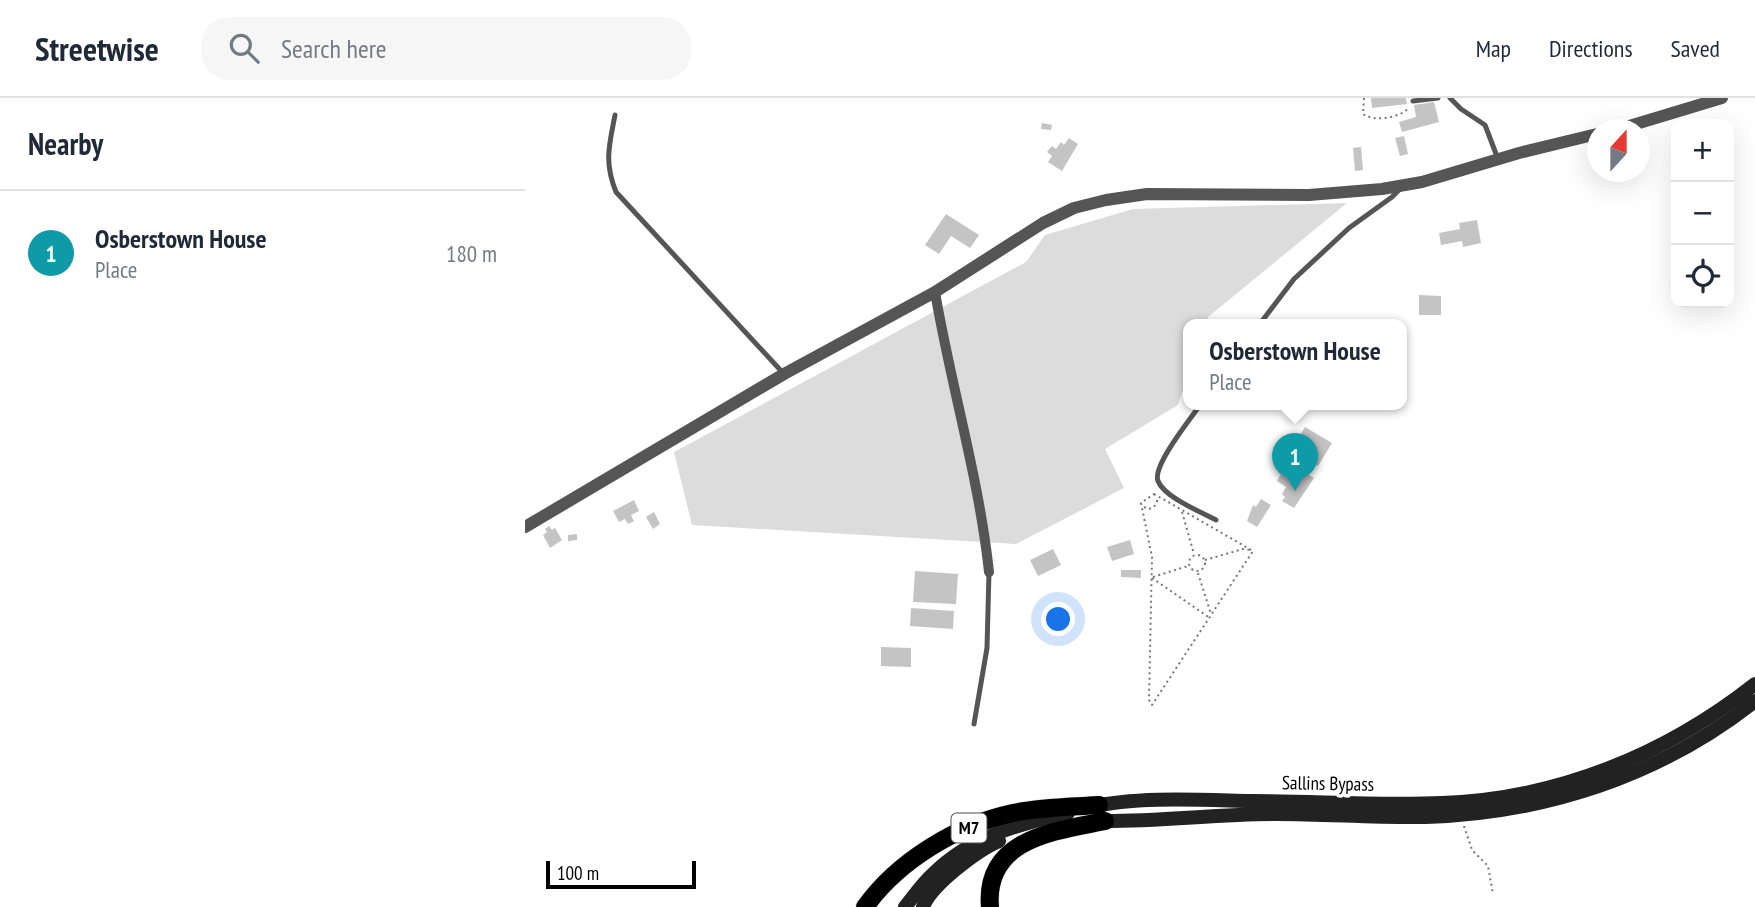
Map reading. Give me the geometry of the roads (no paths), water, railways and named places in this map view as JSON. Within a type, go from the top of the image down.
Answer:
[{"type":"highway","name":"M7","points":[[865,907],[896,873],[937,844],[970,827],[1010,813],[1048,807],[1102,813]]},
{"type":"highway","name":"M7","points":[[989,907],[992,884],[999,866],[1008,855],[1026,841],[1102,813]]},
{"type":"main road","name":"Sallins Bypass","points":[[905,907],[932,874],[980,840],[1022,824],[1181,801],[1443,803],[1500,797],[1564,785],[1664,744],[1707,720],[1755,684]]},
{"type":"main road","name":"Sallins Bypass","points":[[923,907],[940,884],[988,846],[1021,832],[1045,826],[1102,813],[1423,817],[1501,810],[1566,797],[1616,782],[1696,743],[1755,701]]},
{"type":"street","points":[[1650,120],[1722,98]]},
{"type":"street","points":[[525,527],[784,374],[935,292],[1043,223],[1075,208],[1105,200],[1147,194],[1309,195],[1403,185],[1587,137]]},
{"type":"street","points":[[935,292],[981,513],[989,572]]},
{"type":"lane","points":[[1413,101],[1438,98]]},
{"type":"lane","points":[[1450,98],[1485,125],[1498,159]]},
{"type":"lane","points":[[615,115],[607,155],[609,173],[616,192],[784,374]]},
{"type":"lane","points":[[1264,319],[1294,279],[1349,228],[1392,197],[1403,185]]},
{"type":"lane","points":[[1197,410],[1159,468],[1157,477],[1159,483],[1171,495],[1216,520]]},
{"type":"lane","points":[[974,724],[987,648],[989,572]]},
{"type":"place","name":"Osberstown House","points":[[1295,491]]}]
